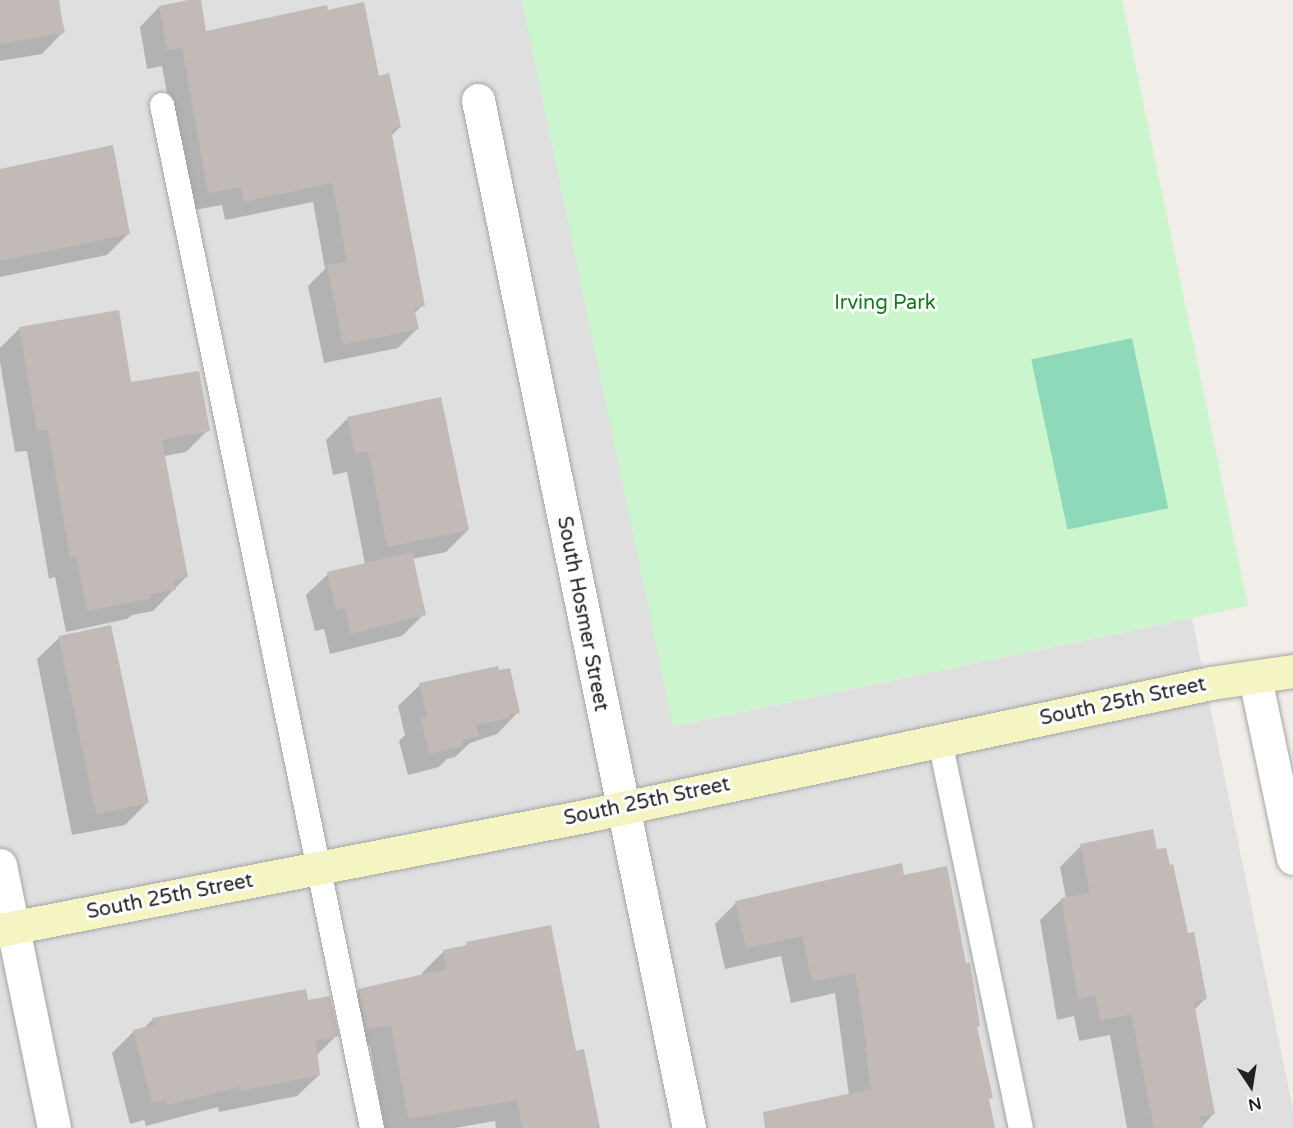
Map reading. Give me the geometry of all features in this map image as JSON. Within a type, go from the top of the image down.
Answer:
[{"type":"street","name":"South Hosmer Street","points":[[478,100],[621,808],[689,1128]]},
{"type":"street","name":"South 25th Street","points":[[7,929],[621,808],[1211,683],[1255,678],[1293,670]]},
{"type":"street","points":[[1255,678],[1293,858]]},
{"type":"street","points":[[0,865],[7,929],[54,1128]]},
{"type":"lane","points":[[162,105],[372,1128]]},
{"type":"lane","points":[[940,741],[1021,1128]]},
{"type":"shaded area","points":[[0,0],[522,0],[674,726],[1192,618],[1293,1109],[1293,1128],[0,1128]]},
{"type":"green space","name":"Irving Park","points":[[522,0],[1122,0],[1248,606],[673,726]]},
{"type":"green space","points":[[1132,338],[1168,508],[1067,530],[1031,359]]},
{"type":"building","points":[[0,0],[58,0],[65,33],[0,44]]},
{"type":"building","points":[[188,0],[201,0],[206,31],[327,5],[328,10],[364,2],[379,76],[389,73],[401,127],[391,130],[425,306],[414,308],[419,329],[343,345],[327,265],[347,261],[332,183],[244,202],[241,187],[208,193],[182,48],[167,50],[159,6]]},
{"type":"building","points":[[113,145],[130,234],[0,261],[0,169]]},
{"type":"building","points":[[119,310],[131,382],[199,371],[210,431],[162,440],[188,577],[174,580],[176,590],[150,594],[151,598],[87,611],[76,557],[70,558],[48,430],[37,431],[19,327]]},
{"type":"building","points":[[441,397],[469,530],[387,547],[368,451],[355,454],[347,417]]},
{"type":"building","points":[[412,552],[426,615],[351,634],[345,608],[336,610],[327,572]]},
{"type":"building","points":[[111,625],[149,803],[96,814],[58,636]]},
{"type":"building","points":[[498,666],[499,670],[510,668],[520,713],[509,714],[510,718],[476,725],[479,736],[462,740],[463,746],[429,754],[420,718],[427,716],[419,683]]},
{"type":"building","points":[[1153,829],[1157,849],[1166,848],[1170,865],[1173,864],[1188,933],[1194,932],[1207,999],[1194,1002],[1215,1114],[1200,1117],[1203,1128],[1154,1128],[1131,1014],[1100,1021],[1095,995],[1078,1000],[1061,898],[1090,893],[1080,844]]},
{"type":"building","points":[[902,863],[904,875],[947,866],[966,963],[970,963],[980,1026],[977,1027],[993,1098],[989,1099],[995,1128],[765,1128],[763,1112],[871,1089],[865,1048],[867,1047],[855,973],[812,982],[802,936],[746,949],[735,901]]},
{"type":"building","points":[[551,925],[576,1051],[584,1049],[600,1128],[522,1128],[517,1100],[408,1119],[391,1025],[366,1030],[358,989],[446,969],[443,950],[467,945],[466,942]]},
{"type":"building","points":[[306,989],[308,1000],[330,996],[339,1036],[316,1041],[320,1075],[240,1091],[239,1087],[167,1105],[166,1100],[152,1103],[133,1030],[154,1025],[152,1018]]}]
